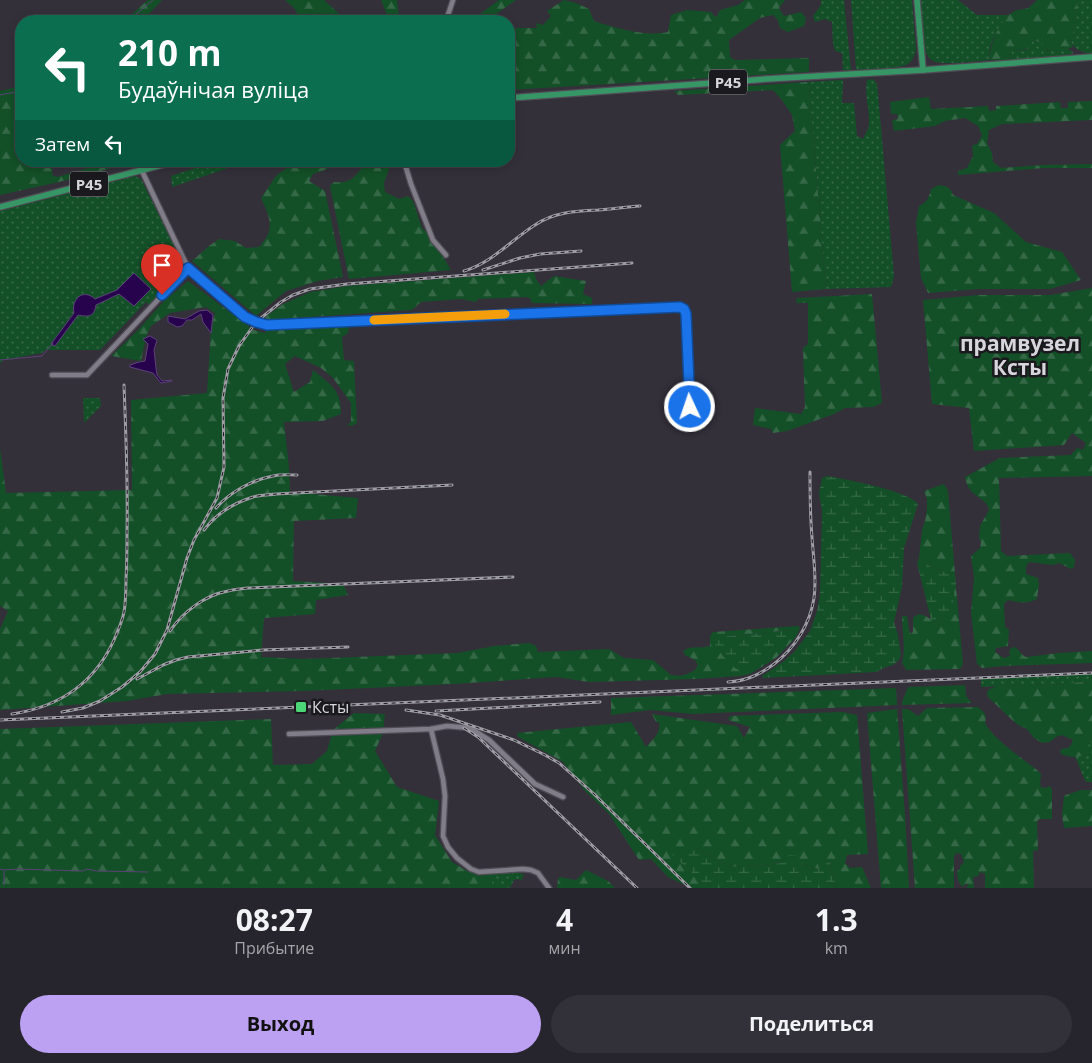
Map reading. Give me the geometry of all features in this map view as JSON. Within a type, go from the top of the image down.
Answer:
[{"type":"main road","points":[[917,0],[923,70]]},
{"type":"main road","name":"Р45","points":[[515,98],[1092,58]]},
{"type":"main road","name":"Р45","points":[[0,207],[156,167]]},
{"type":"street","points":[[448,15],[453,0]]},
{"type":"street","points":[[406,167],[433,240],[446,255]]},
{"type":"street","points":[[142,171],[188,268],[245,317],[256,322],[267,325],[680,307],[684,309],[686,314],[690,407]]},
{"type":"street","points":[[52,375],[87,375],[188,268]]},
{"type":"street","points":[[290,734],[431,729],[447,726],[470,728],[489,740],[535,784],[563,797]]},
{"type":"street","points":[[431,729],[444,779],[443,836],[448,847],[470,869],[479,872],[531,870],[538,873],[549,888]]},
{"type":"green space","points":[[148,0],[162,0],[148,15],[131,15]]},
{"type":"green space","points":[[285,0],[324,0],[340,15],[298,15]]},
{"type":"green space","points":[[381,0],[397,0],[399,15],[387,15]]},
{"type":"green space","points":[[499,0],[516,0],[495,15],[479,15]]},
{"type":"green space","points":[[564,0],[589,9],[594,21],[640,33],[659,33],[668,32],[671,15],[687,10],[711,12],[715,17],[720,10],[738,5],[745,0],[785,0],[779,8],[784,16],[801,12],[806,18],[804,26],[788,32],[780,28],[778,20],[773,15],[760,18],[729,40],[730,57],[735,60],[809,58],[809,72],[515,90],[515,28],[537,28],[536,23],[543,25],[551,16],[547,11]]},
{"type":"green space","points":[[821,0],[844,0],[851,70],[843,70],[842,53],[835,51],[832,22],[825,19],[815,22],[813,16],[821,5]]},
{"type":"green space","points":[[851,0],[912,0],[916,50],[914,57],[908,64],[898,67],[856,70]]},
{"type":"green space","points":[[920,0],[958,0],[977,15],[1008,15],[992,42],[990,60],[952,63],[931,60],[924,48]]},
{"type":"green space","points":[[1037,0],[1078,0],[1071,42],[1073,47],[1049,51],[1042,48],[1043,43],[1033,40],[1027,48],[1012,51],[1008,60],[990,60],[993,41],[1004,20],[1016,10],[1028,8]]},
{"type":"green space","points":[[1078,0],[1092,0],[1092,53],[1080,51],[1071,42]]},
{"type":"green space","points":[[1033,40],[1043,43],[1047,51],[1068,49],[1073,53],[1070,55],[1008,60],[1012,51],[1026,50]]},
{"type":"green space","points":[[873,79],[877,84],[894,276],[891,287],[826,289],[807,82],[843,80],[842,103],[854,103],[857,136],[863,139],[869,124],[867,80]]},
{"type":"green space","points":[[807,82],[826,289],[792,292],[780,145],[795,131],[792,115],[773,90],[678,95],[674,91]]},
{"type":"green space","points":[[15,87],[15,167],[53,167],[52,175],[57,177],[92,167],[115,167],[0,195],[0,91]]},
{"type":"green space","points":[[929,97],[931,109],[988,106],[989,111],[996,110],[996,106],[1060,102],[1061,108],[1068,108],[1068,102],[1092,101],[1092,120],[1002,124],[989,130],[987,143],[992,153],[993,162],[1001,168],[1092,164],[1092,168],[1044,168],[958,175],[958,171],[967,168],[973,156],[972,146],[978,143],[982,135],[978,126],[965,118],[945,121],[935,126],[894,131],[892,120],[898,119],[897,114],[891,114],[890,102]]},
{"type":"green space","points":[[198,167],[231,167],[172,187],[171,176]]},
{"type":"green space","points":[[289,167],[331,167],[313,174],[309,181],[325,191],[343,277],[318,281],[286,291],[256,316],[192,261],[219,239],[235,241],[246,248],[259,247],[268,235],[270,223],[261,198],[276,176]]},
{"type":"green space","points":[[362,167],[390,167],[384,183],[385,192],[399,199],[408,196],[413,201],[422,228],[429,234],[451,270],[349,279],[330,186],[334,182],[350,180]]},
{"type":"green space","points":[[135,176],[141,179],[183,264],[183,271],[150,305],[146,302],[100,350],[45,350],[42,353],[3,360],[0,364],[0,211]]},
{"type":"green space","points":[[939,185],[948,187],[953,195],[994,213],[1026,242],[1062,252],[1081,280],[1050,289],[979,289],[928,293],[921,278],[916,223],[919,206],[927,199],[931,189]]},
{"type":"green space","points":[[534,272],[541,286],[554,276],[586,281],[583,294],[592,298],[592,304],[532,303],[530,298],[525,297],[478,299],[476,302],[461,299],[421,302],[412,310],[266,320],[265,317],[283,304],[310,292],[347,286]]},
{"type":"green space","points":[[188,281],[254,330],[265,333],[267,329],[349,327],[348,333],[342,337],[344,360],[354,361],[357,423],[352,426],[347,425],[351,422],[351,403],[333,378],[321,368],[295,356],[285,364],[294,392],[310,382],[313,370],[334,388],[341,406],[341,414],[323,421],[284,422],[290,492],[358,498],[356,518],[294,521],[293,581],[343,584],[348,595],[316,600],[315,614],[264,618],[261,657],[304,659],[458,653],[494,646],[529,643],[536,646],[538,652],[609,649],[624,658],[653,660],[671,675],[680,676],[695,670],[698,665],[695,660],[685,655],[683,651],[689,648],[710,646],[710,636],[713,632],[798,626],[800,628],[796,637],[776,658],[750,674],[740,676],[589,682],[556,677],[304,691],[167,694],[127,701],[0,710],[0,629],[8,611],[0,606],[0,448],[6,493],[132,490],[131,400],[207,393],[211,329],[215,313],[206,307],[170,313],[151,326],[146,337],[141,361],[111,356],[163,302]],"holes":[[[782,631],[787,643],[766,660],[757,664],[729,636]]]},
{"type":"green space","points":[[1092,288],[1092,476],[999,478],[1001,551],[1007,556],[1070,553],[1075,560],[1074,567],[1071,569],[1059,563],[1053,565],[1029,562],[1026,567],[1026,574],[1038,578],[1037,599],[1030,602],[1008,600],[1004,604],[1005,627],[1009,630],[1008,646],[996,648],[995,652],[1004,658],[1010,656],[1011,648],[1015,647],[1026,657],[1092,651],[1092,663],[982,668],[977,664],[971,613],[974,577],[971,556],[980,548],[980,526],[989,510],[985,502],[969,489],[965,477],[1000,458],[1071,455],[1077,448],[1083,450],[1086,443],[1072,433],[1064,445],[974,451],[969,408],[932,404],[923,300],[979,295],[1051,295]]},
{"type":"green space","points":[[872,294],[882,403],[873,407],[845,408],[834,414],[787,431],[773,433],[771,429],[753,425],[755,408],[801,414],[805,407],[803,348],[808,344],[808,303],[796,303],[797,298]]},
{"type":"green space","points":[[83,398],[100,398],[101,406],[84,423]]},
{"type":"green space","points":[[827,476],[890,490],[912,499],[918,504],[904,548],[902,587],[894,622],[901,655],[899,660],[893,665],[876,672],[763,678],[762,676],[795,651],[810,631],[817,611],[820,595],[822,511],[819,493],[822,478]]},
{"type":"green space","points":[[944,484],[948,491],[955,574],[931,567],[919,558],[922,530],[927,509],[927,499],[924,491]]},
{"type":"green space","points":[[919,558],[931,567],[955,574],[956,586],[954,587],[952,608],[937,623],[931,620],[917,563]]},
{"type":"green space","points":[[954,586],[956,586],[963,664],[960,669],[906,670],[902,663],[904,645],[902,616],[907,616],[911,634],[913,632],[913,618],[918,614],[926,616],[937,623],[946,616],[951,608],[954,598]]},
{"type":"green space","points":[[782,631],[788,635],[787,643],[764,661],[750,669],[739,670],[732,666],[720,653],[715,644],[721,637]]},
{"type":"green space","points":[[1092,674],[1092,682],[981,687],[981,679]]},
{"type":"green space","points":[[1092,682],[1092,734],[1090,734],[1089,739],[1091,747],[1086,754],[1077,757],[1060,753],[1061,749],[1068,748],[1071,745],[1073,740],[1062,735],[1050,742],[1042,743],[1034,738],[1027,729],[1018,725],[1009,717],[987,694],[988,690],[996,686]]},
{"type":"green space","points":[[965,685],[966,696],[972,703],[902,705],[908,687]]},
{"type":"green space","points":[[896,688],[897,705],[693,714],[650,710],[611,715],[611,698]]},
{"type":"green space","points":[[978,707],[985,714],[985,723],[994,735],[1041,774],[1041,787],[1050,786],[1052,790],[1052,819],[1039,819],[1037,822],[1038,850],[1033,851],[1034,888],[985,888],[985,874],[980,872],[978,876],[973,877],[974,888],[967,888],[968,884],[965,884],[963,887],[958,880],[957,871],[964,862],[961,854],[957,853],[954,856],[954,888],[915,888],[902,709],[908,709],[918,716],[927,708]]},
{"type":"green space","points":[[897,709],[909,888],[881,888],[867,713]]},
{"type":"green space","points":[[842,712],[857,715],[868,854],[847,855],[845,863],[850,868],[862,867],[871,888],[835,888],[830,862],[818,869],[802,864],[784,854],[783,863],[731,867],[701,851],[672,854],[709,888],[691,888],[668,877],[651,859],[639,860],[609,814],[585,791],[563,762],[518,737],[517,733],[631,722],[646,747],[659,730],[659,722],[656,722],[652,714],[737,726],[744,738],[750,727],[728,720],[730,716]]},
{"type":"green space","points":[[354,713],[385,714],[383,733],[375,751],[397,787],[439,801],[435,835],[452,862],[469,872],[491,874],[493,878],[492,884],[502,884],[508,888],[0,888],[0,729],[271,719],[273,765],[312,764],[327,751],[333,730]]},
{"type":"green space","points":[[1090,734],[1092,734],[1092,782],[1086,782],[1075,757],[1083,755]]},
{"type":"green space","points":[[1080,790],[1092,790],[1092,826],[1064,828],[1062,815],[1064,796]]},
{"type":"green space","points":[[679,850],[701,851],[731,867],[783,863],[783,854],[798,856],[802,864],[817,869],[821,863],[830,862],[836,886],[835,888],[709,888],[671,854]]},
{"type":"green space","points":[[586,870],[608,881],[615,888],[557,888],[560,877],[576,880]]},
{"type":"green space","points":[[510,872],[525,875],[522,880],[514,880],[510,888],[492,884],[491,874]]},
{"type":"shaded area","points":[[134,273],[151,289],[134,306],[119,294],[96,305],[92,314],[78,315],[55,346],[51,344],[74,313],[74,303],[79,297],[86,295],[95,299],[117,290]]},
{"type":"shaded area","points":[[207,310],[213,315],[211,333],[203,322],[201,314],[192,320],[187,320],[182,326],[177,327],[168,322],[168,316],[185,319],[199,311]]},
{"type":"shaded area","points":[[150,336],[157,340],[154,350],[157,375],[162,381],[172,381],[161,383],[153,373],[130,367],[130,365],[145,361],[148,344],[143,339]]},
{"type":"waterway","points":[[135,15],[153,0]]},
{"type":"waterway","points":[[0,95],[15,92]]},
{"type":"waterway","points":[[0,360],[42,356],[53,343]]},
{"type":"waterway","points":[[0,869],[83,871],[87,869],[96,871],[148,872]]},
{"type":"waterway","points":[[4,871],[4,885]]},
{"type":"railway","points":[[464,271],[484,263],[526,231],[550,217],[573,212],[640,206]]},
{"type":"railway","points":[[483,270],[520,258],[540,254],[581,251]]},
{"type":"railway","points":[[62,712],[83,708],[100,701],[122,687],[140,672],[155,654],[167,630],[187,558],[194,540],[217,498],[224,467],[223,398],[228,369],[239,346],[256,322],[281,302],[310,289],[347,284],[632,263]]},
{"type":"railway","points":[[12,714],[45,706],[73,691],[85,681],[106,656],[121,623],[126,599],[127,550],[124,385]]},
{"type":"railway","points":[[728,682],[752,677],[782,658],[795,643],[809,617],[814,598],[815,583],[810,472]]},
{"type":"railway","points":[[216,508],[235,492],[257,480],[276,475],[297,475]]},
{"type":"railway","points":[[204,530],[226,510],[239,502],[256,496],[452,485]]},
{"type":"railway","points":[[170,631],[181,617],[195,605],[211,596],[236,589],[513,577]]},
{"type":"railway","points":[[137,679],[163,665],[188,657],[263,650],[348,647]]},
{"type":"railway","points":[[0,720],[1092,673]]},
{"type":"railway","points":[[436,711],[600,702]]},
{"type":"railway","points":[[406,710],[440,715],[514,740],[559,763],[594,794],[690,888]]},
{"type":"railway","points":[[464,728],[478,737],[637,888]]},
{"type":"slow traffic","points":[[374,320],[505,314]]},
{"type":"place","name":"Ксты","points":[[301,707]]},
{"type":"district","name":"прамвузел Ксты","points":[[1020,355]]},
{"type":"route","points":[[162,295],[188,268],[245,317],[267,325],[680,307],[686,312],[690,407]]}]
